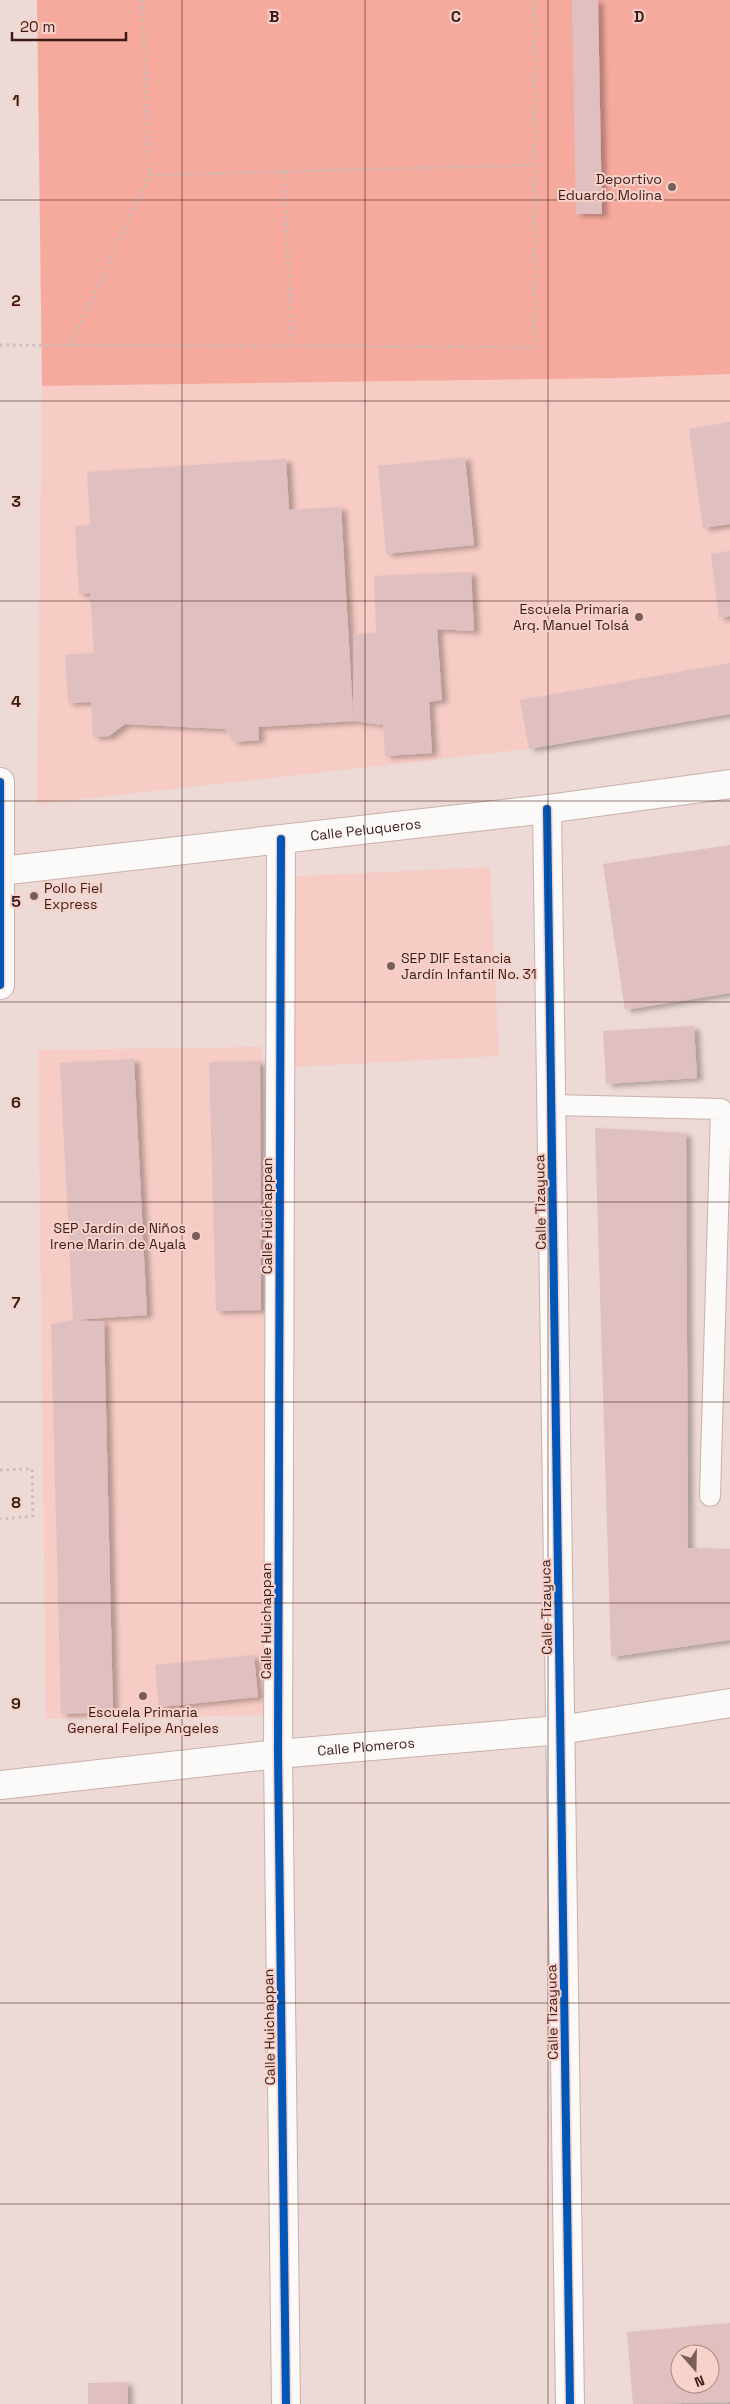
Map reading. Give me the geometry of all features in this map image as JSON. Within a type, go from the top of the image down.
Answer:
[{"type":"street","points":[[0,782],[0,985]]},
{"type":"street","name":"Calle Peluqueros","points":[[1,871],[547,809],[730,784]]},
{"type":"street","name":"Calle Tizayuca","points":[[547,809],[570,2404]]},
{"type":"street","name":"Calle Huichappan","points":[[281,839],[278,1754],[286,2404]]},
{"type":"street","name":"Calle Plomeros","points":[[0,1785],[278,1754],[560,1730],[730,1703]]},
{"type":"lane","points":[[552,1105],[721,1109],[710,1496]]},
{"type":"path","points":[[70,346],[150,175],[142,0]]},
{"type":"path","points":[[0,345],[534,347],[534,0]]},
{"type":"path","points":[[150,175],[534,164]]},
{"type":"path","points":[[284,171],[292,346]]},
{"type":"path","points":[[0,1470],[32,1469],[32,1516],[0,1519]]},
{"type":"shaded area","points":[[37,0],[730,0],[730,374],[617,378],[42,386]]},
{"type":"shaded area","points":[[730,372],[730,714],[529,749],[37,804],[42,386],[508,379]]},
{"type":"shaded area","name":"SEP DIF Estancia Jardín Infantil No. 31","points":[[490,867],[499,1056],[292,1067],[283,877]]},
{"type":"shaded area","points":[[262,1047],[269,1715],[46,1719],[38,1050]]},
{"type":"building","points":[[572,0],[598,0],[602,214],[576,214]]},
{"type":"building","points":[[730,422],[730,524],[703,528],[689,429]]},
{"type":"building","points":[[465,457],[474,545],[386,554],[378,466]]},
{"type":"building","points":[[286,459],[289,510],[341,507],[353,714],[354,634],[376,633],[374,576],[471,572],[474,631],[437,629],[442,700],[429,702],[432,753],[385,756],[383,725],[354,721],[258,727],[259,740],[234,742],[225,729],[125,724],[109,736],[93,737],[91,702],[68,703],[65,655],[94,653],[90,593],[79,594],[75,526],[90,525],[87,472]]},
{"type":"building","points":[[730,551],[730,616],[719,618],[711,554]]},
{"type":"building","points":[[730,663],[730,714],[529,749],[520,700]]},
{"type":"building","points":[[730,845],[730,993],[625,1010],[603,864]]},
{"type":"building","points":[[694,1026],[697,1078],[606,1084],[603,1031]]},
{"type":"building","points":[[134,1059],[147,1315],[73,1320],[60,1063]]},
{"type":"building","points":[[260,1061],[261,1310],[216,1311],[209,1062]]},
{"type":"building","points":[[595,1128],[686,1133],[688,1548],[730,1549],[730,1640],[611,1657]]},
{"type":"building","points":[[73,1320],[104,1322],[113,1712],[61,1714],[51,1324]]},
{"type":"building","points":[[254,1655],[258,1697],[159,1707],[155,1665]]},
{"type":"building","points":[[730,2323],[730,2402],[633,2404],[627,2332]]},
{"type":"building","points":[[127,2382],[128,2404],[88,2404],[88,2383]]},
{"type":"cycle path","points":[[0,782],[0,985]]},
{"type":"cycle path","points":[[547,809],[570,2404]]},
{"type":"cycle path","points":[[281,839],[278,1754],[286,2404]]},
{"type":"place","name":"Deportivo Eduardo Molina","points":[[672,187]]},
{"type":"place","name":"Escuela Primaria Arq. Manuel Tolsá","points":[[639,617]]},
{"type":"place","name":"Pollo Fiel Express","points":[[34,896]]},
{"type":"place","name":"SEP DIF Estancia Jardín Infantil No. 31","points":[[391,966]]},
{"type":"place","name":"SEP Jardín de Niños Irene Marin de Ayala","points":[[196,1236]]},
{"type":"place","name":"Escuela Primaria General Felipe Angeles","points":[[143,1696]]}]
